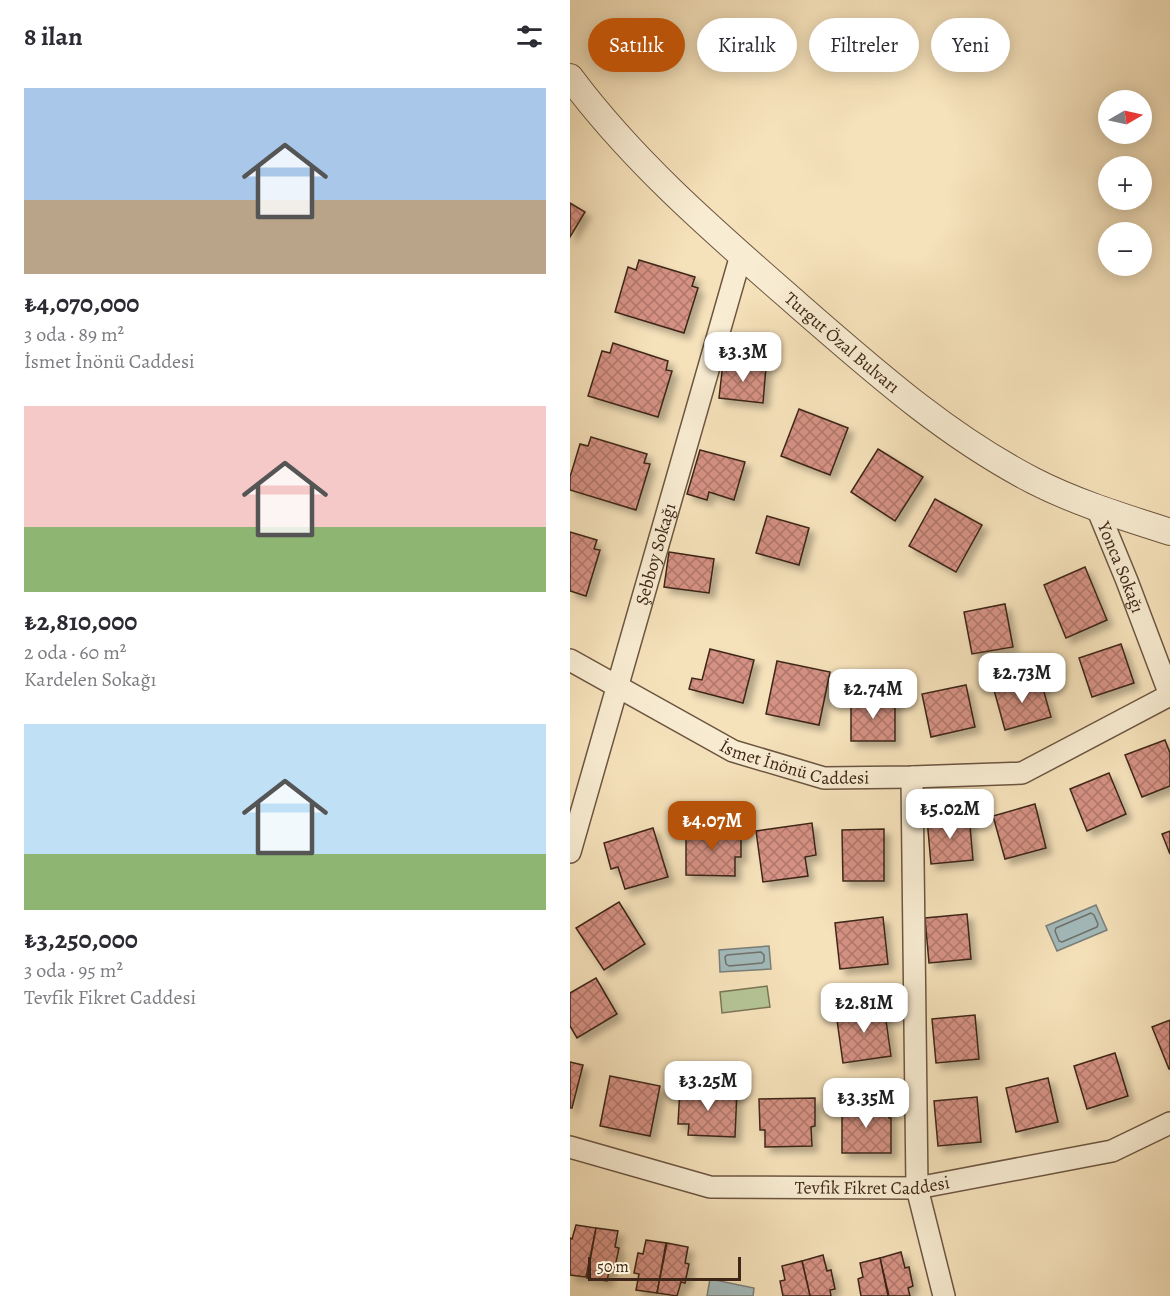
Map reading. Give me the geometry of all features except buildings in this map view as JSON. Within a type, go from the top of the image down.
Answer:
[{"type":"street","name":"Turgut Özal Bulvarı","points":[[570,77],[594,109],[669,190],[915,404],[981,451],[1035,482],[1097,508],[1170,532]]},
{"type":"street","name":"Şebboy Sokağı","points":[[570,852],[741,255]]},
{"type":"street","name":"Yonca Sokağı","points":[[1097,508],[1170,695]]},
{"type":"street","name":"İsmet İnönü Caddesi","points":[[570,660],[733,751],[824,778],[1022,772],[1170,695]]},
{"type":"street","points":[[912,777],[917,1188],[944,1296]]},
{"type":"street","name":"Tevfik Fikret Caddesi","points":[[570,1147],[710,1187],[917,1188],[1112,1151],[1170,1123]]},
{"type":"green space","points":[[767,986],[770,1007],[722,1013],[720,992]]},
{"type":"water","points":[[1096,905],[1107,930],[1057,951],[1046,926]]},
{"type":"water","points":[[769,946],[771,969],[720,972],[719,950]]},
{"type":"water","points":[[710,1279],[754,1288],[753,1296],[707,1296]]}]
